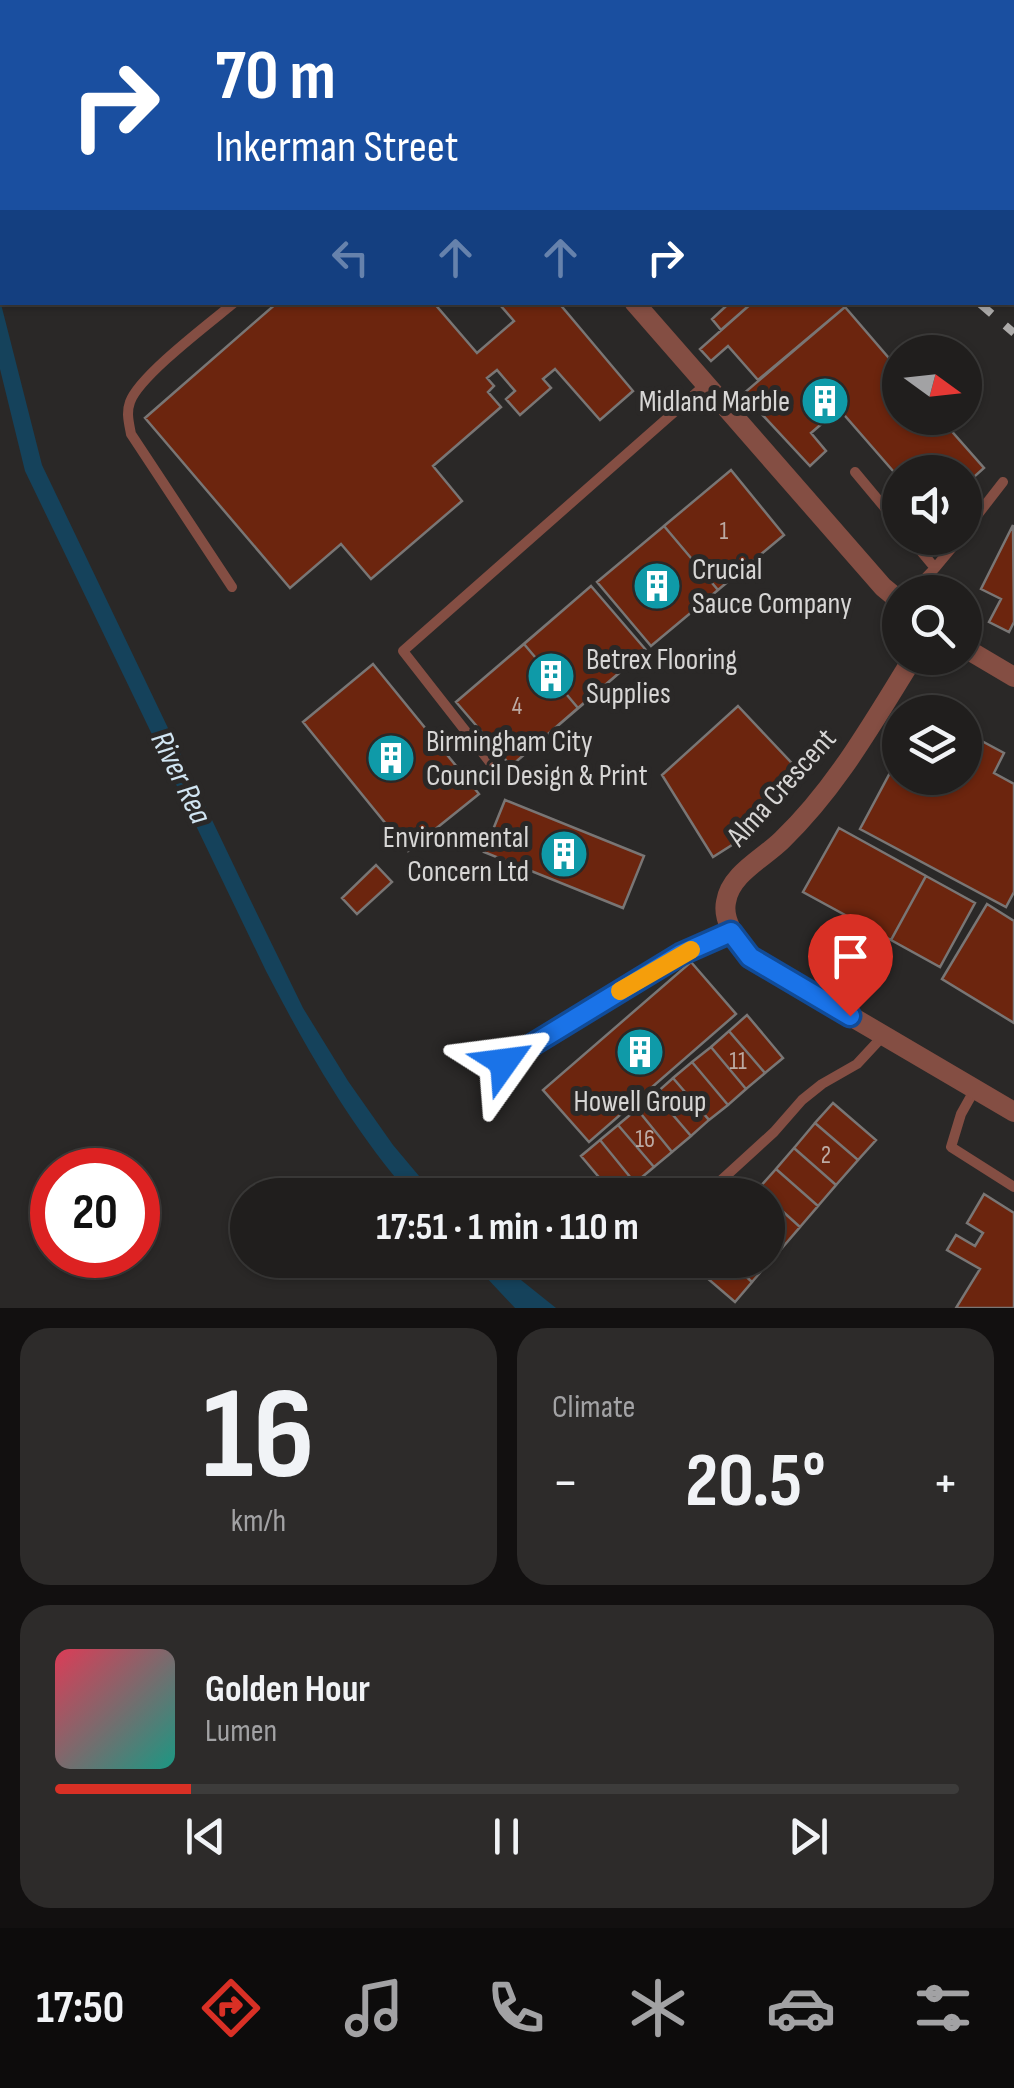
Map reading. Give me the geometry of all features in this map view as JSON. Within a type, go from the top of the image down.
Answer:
[{"type":"street","points":[[637,305],[882,585]]},
{"type":"street","points":[[982,658],[1014,677]]},
{"type":"street","name":"Alma Crescent","points":[[731,932],[725,904],[734,882],[783,839],[844,770],[903,675]]},
{"type":"street","points":[[731,932],[750,957],[1014,1112]]},
{"type":"lane","points":[[231,305],[166,360],[130,398],[128,417],[131,434],[232,586]]},
{"type":"lane","points":[[496,770],[403,651],[706,385]]},
{"type":"lane","points":[[855,472],[882,504]]},
{"type":"lane","points":[[982,509],[1003,482]]},
{"type":"lane","points":[[924,555],[935,568]]},
{"type":"lane","points":[[928,575],[946,555]]},
{"type":"lane","points":[[504,1062],[681,954],[731,932]]},
{"type":"lane","points":[[724,1178],[802,1100],[857,1064],[884,1036]]},
{"type":"lane","points":[[975,1089],[950,1147],[1014,1187]]},
{"type":"water","name":"River Rea","points":[[0,305],[42,465],[247,893],[303,1008],[348,1081],[421,1178],[397,1178],[349,1115],[314,1059],[266,971],[25,471],[0,369]]},
{"type":"water","points":[[487,1278],[518,1278],[556,1308],[515,1308]]},
{"type":"building","points":[[275,305],[436,305],[477,353],[514,321],[502,305],[561,305],[633,391],[600,420],[555,369],[543,379],[551,388],[520,415],[506,399],[515,391],[497,370],[487,378],[494,386],[488,392],[501,407],[433,466],[462,501],[371,579],[341,544],[290,588],[145,418]]},
{"type":"building","points":[[750,305],[721,330],[712,319],[725,307]]},
{"type":"building","points":[[750,305],[845,307],[758,380],[728,346],[711,361],[700,349]]},
{"type":"building","name":"Midland Marble","points":[[845,307],[882,350],[882,435],[955,435],[973,455],[882,455],[882,458],[839,409],[811,433],[826,451],[810,466],[743,394]]},
{"type":"building","name":"Crucial Sauce Company","points":[[731,470],[784,535],[718,590],[664,526]]},
{"type":"building","points":[[1013,525],[1014,622],[1009,632],[989,622],[1001,599],[982,587]]},
{"type":"building","name":"Crucial Sauce Company","points":[[664,526],[718,590],[651,646],[597,582]]},
{"type":"building","name":"Betrex Flooring Supplies","points":[[591,586],[646,650],[511,766],[456,702]]},
{"type":"building","points":[[591,586],[646,650],[578,708],[524,644]]},
{"type":"building","name":"Betrex Flooring Supplies","points":[[524,644],[578,708],[511,766],[456,702]]},
{"type":"building","name":"Birmingham City Council Design & Print","points":[[373,664],[479,794],[408,851],[303,722]]},
{"type":"building","points":[[738,706],[804,776],[743,838],[713,857],[662,775]]},
{"type":"building","points":[[982,741],[1004,753],[994,773],[1014,784],[1014,892],[1006,907],[860,829],[882,788],[882,795],[982,795]]},
{"type":"building","name":"Environmental Concern Ltd","points":[[505,800],[644,856],[623,908],[484,852]]},
{"type":"building","points":[[839,828],[926,876],[891,940],[803,892]]},
{"type":"building","points":[[376,865],[392,882],[357,914],[342,898]]},
{"type":"building","points":[[926,876],[975,903],[940,967],[891,940]]},
{"type":"building","points":[[987,904],[1014,921],[1014,1023],[942,979]]},
{"type":"building","name":"Howell Group","points":[[691,962],[736,1014],[589,1142],[543,1090]]},
{"type":"building","points":[[747,1015],[783,1058],[765,1073],[729,1031]]},
{"type":"building","points":[[729,1031],[765,1073],[746,1089],[711,1047]]},
{"type":"building","points":[[711,1047],[746,1089],[728,1105],[692,1062]]},
{"type":"building","points":[[692,1062],[728,1105],[709,1120],[673,1078]]},
{"type":"building","points":[[673,1078],[709,1120],[691,1136],[655,1094]]},
{"type":"building","points":[[655,1094],[691,1136],[672,1152],[637,1109]]},
{"type":"building","points":[[833,1103],[876,1140],[858,1160],[815,1123]]},
{"type":"building","points":[[637,1109],[672,1152],[654,1167],[618,1125]]},
{"type":"building","points":[[815,1123],[858,1160],[836,1185],[794,1148]]},
{"type":"building","points":[[618,1125],[654,1167],[641,1178],[631,1178],[600,1140]]},
{"type":"building","points":[[600,1140],[631,1178],[600,1178],[581,1156]]},
{"type":"building","points":[[794,1148],[836,1185],[818,1206],[776,1169]]},
{"type":"building","points":[[776,1169],[818,1206],[800,1227],[785,1213],[785,1178],[768,1178]]},
{"type":"building","points":[[984,1194],[1014,1213],[1014,1308],[956,1308],[980,1269],[947,1250],[956,1235],[975,1246],[983,1233],[967,1223]]},
{"type":"building","points":[[785,1213],[800,1227],[785,1244]]},
{"type":"building","points":[[707,1278],[748,1278],[752,1282],[735,1302]]},
{"type":"railway","points":[[981,305],[1014,333]]},
{"type":"slow traffic","points":[[620,991],[691,950]]},
{"type":"place","name":"Midland Marble","points":[[825,401]]},
{"type":"place","name":"Crucial Sauce Company","points":[[657,586]]},
{"type":"place","name":"Betrex Flooring Supplies","points":[[551,676]]},
{"type":"place","name":"Birmingham City Council Design & Print","points":[[391,758]]},
{"type":"place","name":"Environmental Concern Ltd","points":[[564,854]]},
{"type":"place","name":"Howell Group","points":[[640,1052]]},
{"type":"route","points":[[504,1062],[681,954],[731,932],[750,957],[850,1016]]}]
